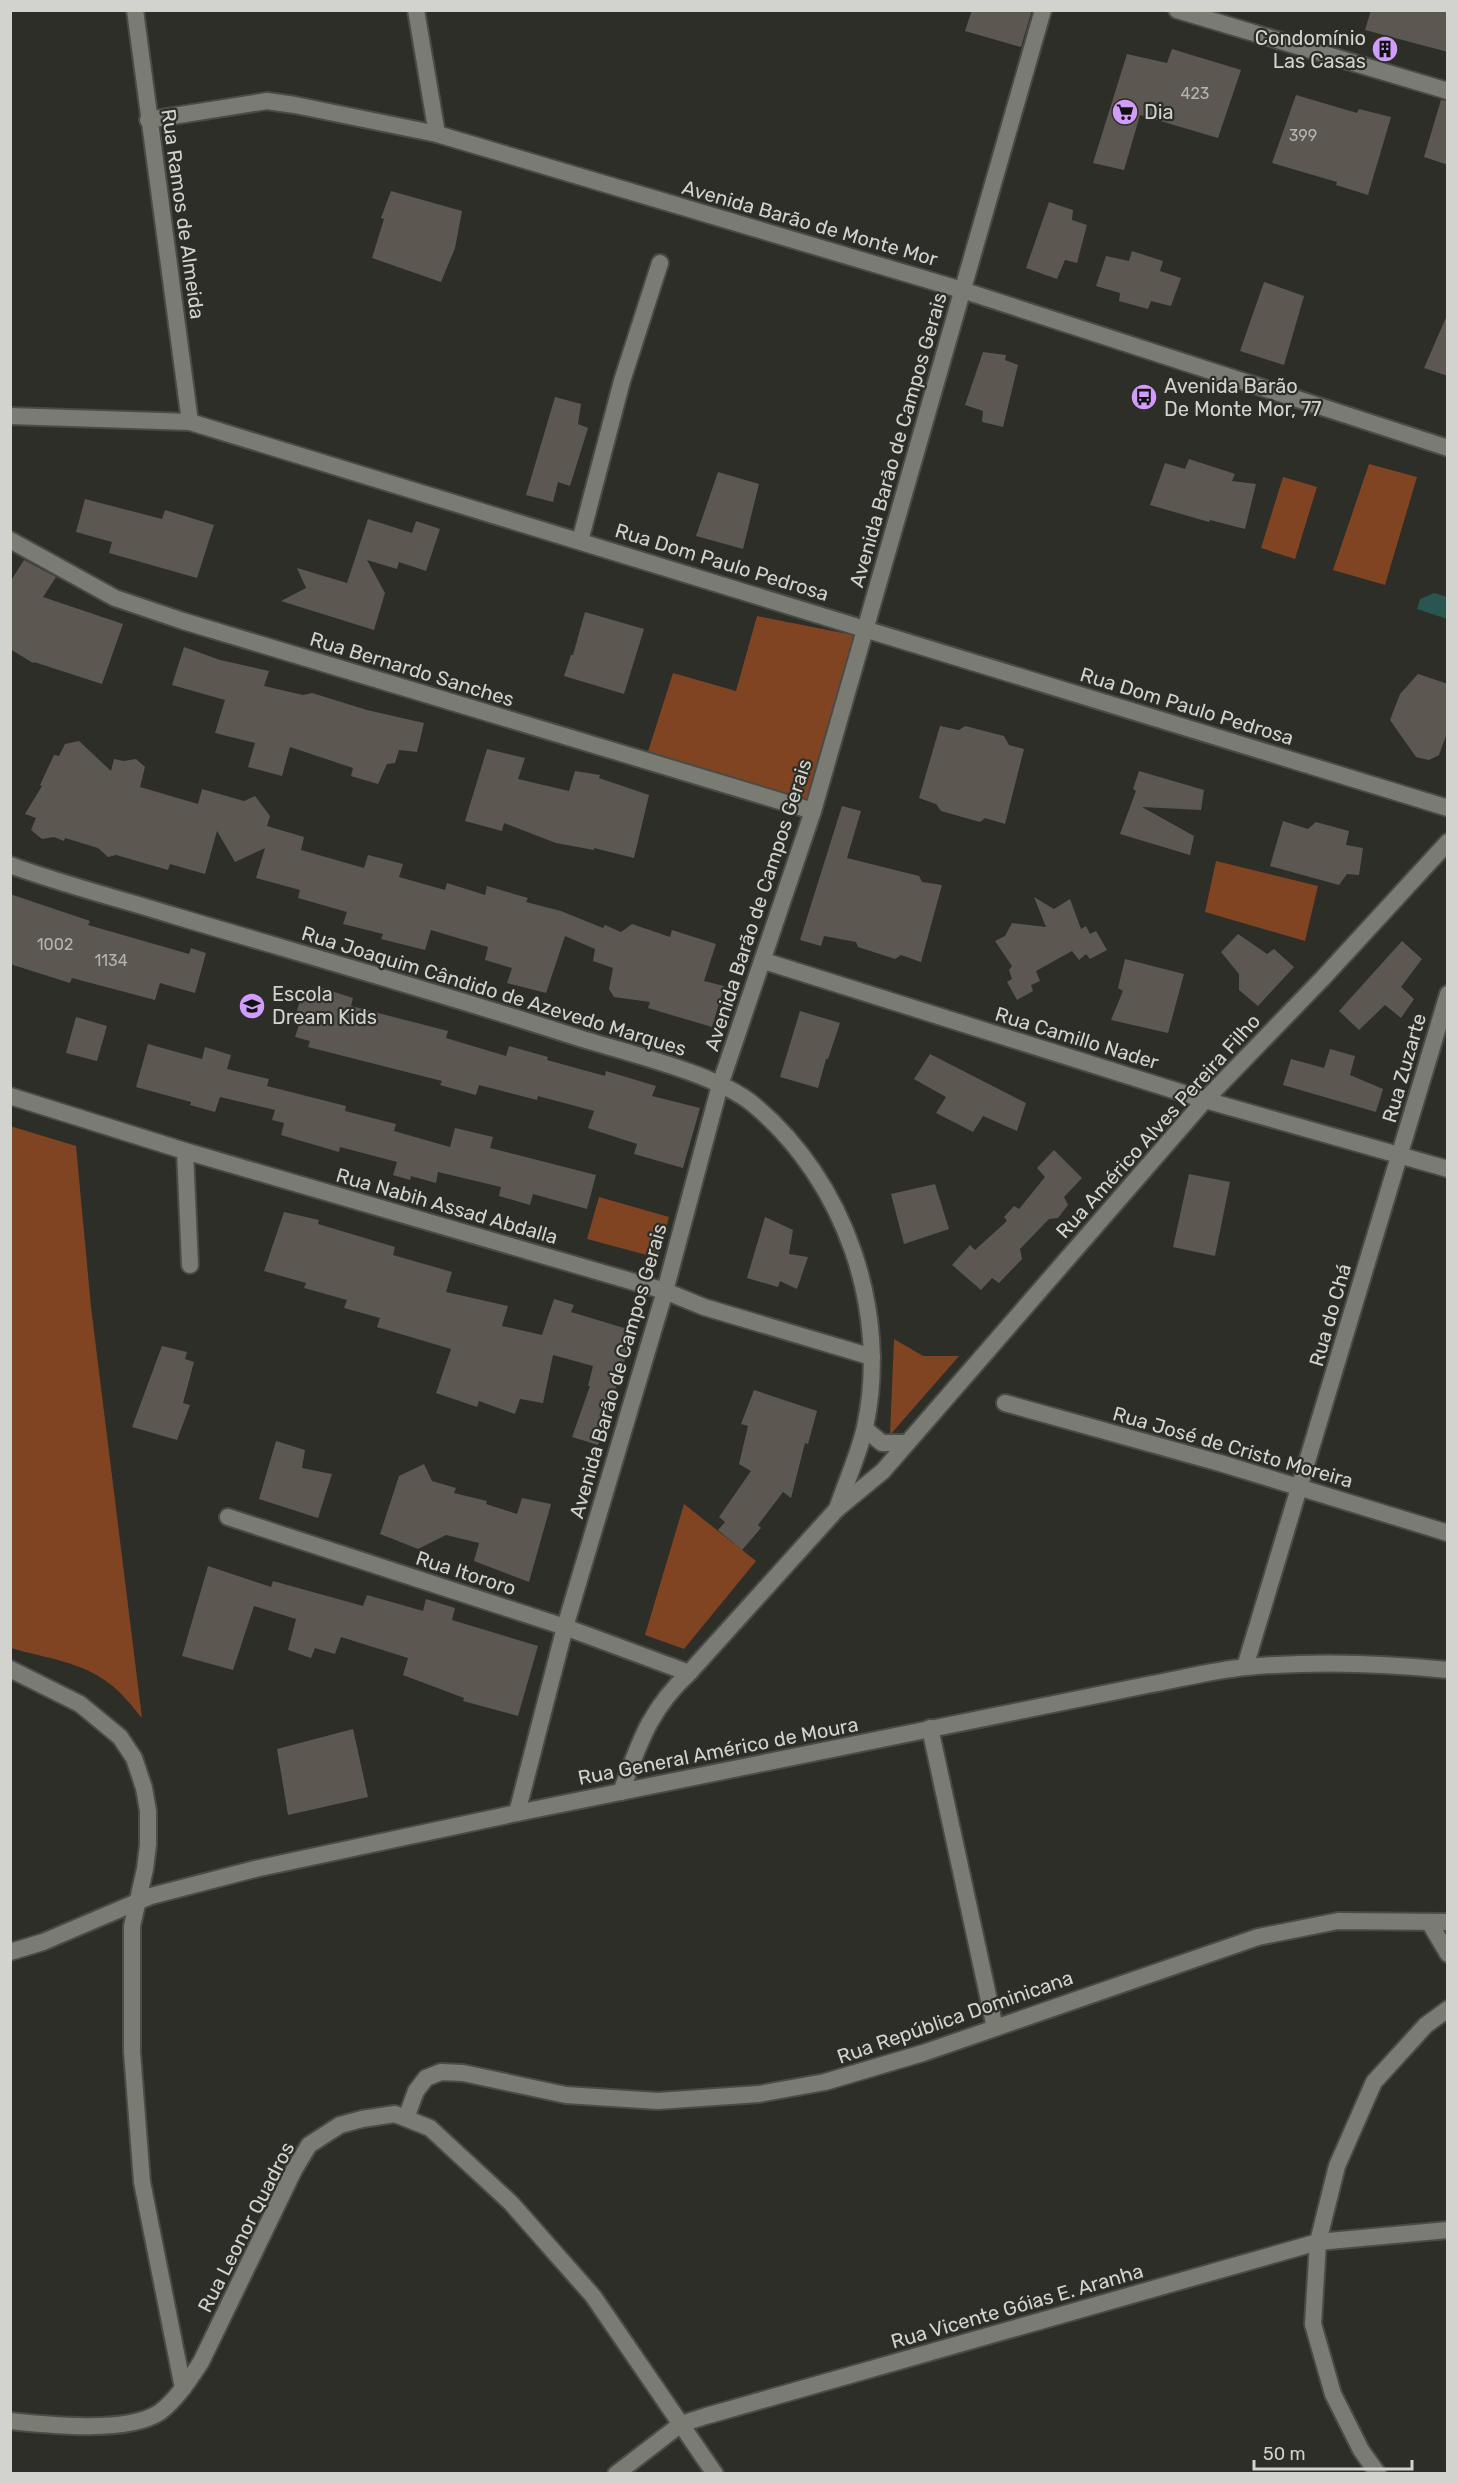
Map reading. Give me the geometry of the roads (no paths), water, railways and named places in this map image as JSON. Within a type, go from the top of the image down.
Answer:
[{"type":"street","name":"Rua Ramos de Almeida","points":[[135,10],[190,423]]},
{"type":"street","points":[[416,10],[437,134]]},
{"type":"street","name":"Avenida Barão de Campos Gerais","points":[[517,1813],[565,1628],[664,1291],[720,1085],[764,961],[813,811],[1043,10]]},
{"type":"street","points":[[1177,10],[1448,91]]},
{"type":"street","name":"Avenida Barão de Monte Mor","points":[[148,120],[267,101],[437,134],[962,290],[1448,448]]},
{"type":"street","points":[[579,541],[622,381],[660,263]]},
{"type":"street","name":"Rua Dom Paulo Pedrosa","points":[[10,416],[190,423],[866,628],[1448,808]]},
{"type":"street","name":"Rua Bernardo Sanches","points":[[10,540],[115,598],[172,618],[813,811]]},
{"type":"street","name":"Rua Américo Alves Pereira Filho","points":[[906,1443],[1205,1100],[1323,978],[1448,842]]},
{"type":"street","name":"Rua Joaquim Cândido de Azevedo Marques","points":[[10,865],[532,1023],[688,1073],[720,1085],[752,1102],[776,1125],[806,1161],[839,1216],[855,1252],[865,1289],[872,1378],[865,1429],[837,1509]]},
{"type":"street","name":"Rua Camillo Nader","points":[[764,961],[1205,1100],[1448,1169]]},
{"type":"street","name":"Rua Zuzarte","points":[[1401,1155],[1448,994]]},
{"type":"street","name":"Rua Nabih Assad Abdalla","points":[[10,1096],[185,1151],[664,1291],[704,1307],[872,1357]]},
{"type":"street","points":[[185,1151],[190,1265]]},
{"type":"street","name":"Rua do Chá","points":[[1245,1667],[1401,1155]]},
{"type":"street","name":"Rua José de Cristo Moreira","points":[[1005,1403],[1299,1487],[1448,1533]]},
{"type":"street","points":[[865,1429],[882,1443],[906,1443]]},
{"type":"street","name":"Rua Joaquim Cândido de Azevedo Marques","points":[[621,1792],[652,1717],[668,1692],[688,1673],[837,1509],[883,1471],[906,1443]]},
{"type":"street","name":"Rua Itororo","points":[[228,1517],[565,1628],[688,1673]]},
{"type":"street","name":"Rua General Américo de Moura","points":[[10,1952],[42,1942],[138,1901],[186,1886],[255,1869],[930,1728],[1245,1667],[1338,1664],[1408,1666],[1448,1670]]},
{"type":"street","points":[[10,1669],[80,1704],[120,1737],[134,1758],[144,1788],[148,1825],[145,1869],[132,1926],[132,2052],[142,2182],[183,2388]]},
{"type":"street","points":[[930,1728],[994,2028]]},
{"type":"street","name":"Rua República Dominicana","points":[[406,2118],[421,2084],[426,2078],[441,2072],[463,2073],[566,2095],[658,2101],[759,2094],[855,2075],[1258,1937],[1338,1921],[1448,1922]]},
{"type":"street","points":[[1430,1922],[1448,1954]]},
{"type":"street","points":[[1378,2474],[1361,2450],[1333,2394],[1313,2324],[1318,2242],[1337,2166],[1374,2082],[1426,2025],[1448,2009]]},
{"type":"street","name":"Rua Leonor Quadros","points":[[10,2421],[59,2427],[140,2421],[159,2412],[183,2388],[205,2354],[294,2170],[309,2145],[340,2125],[395,2114],[430,2128],[511,2203],[593,2296],[716,2474]]},
{"type":"street","name":"Rua Vicente Góias E. Aranha","points":[[616,2474],[681,2424],[1318,2242],[1448,2230]]},
{"type":"water","points":[[1434,593],[1447,597],[1447,619],[1417,609],[1420,599]]},
{"type":"place","name":"Condomínio Las Casas","points":[[1385,49]]},
{"type":"place","name":"Dia","points":[[1125,112]]},
{"type":"place","name":"Avenida Barão De Monte Mor, 77","points":[[1144,397]]},
{"type":"place","name":"Escola Dream Kids","points":[[252,1006]]}]
